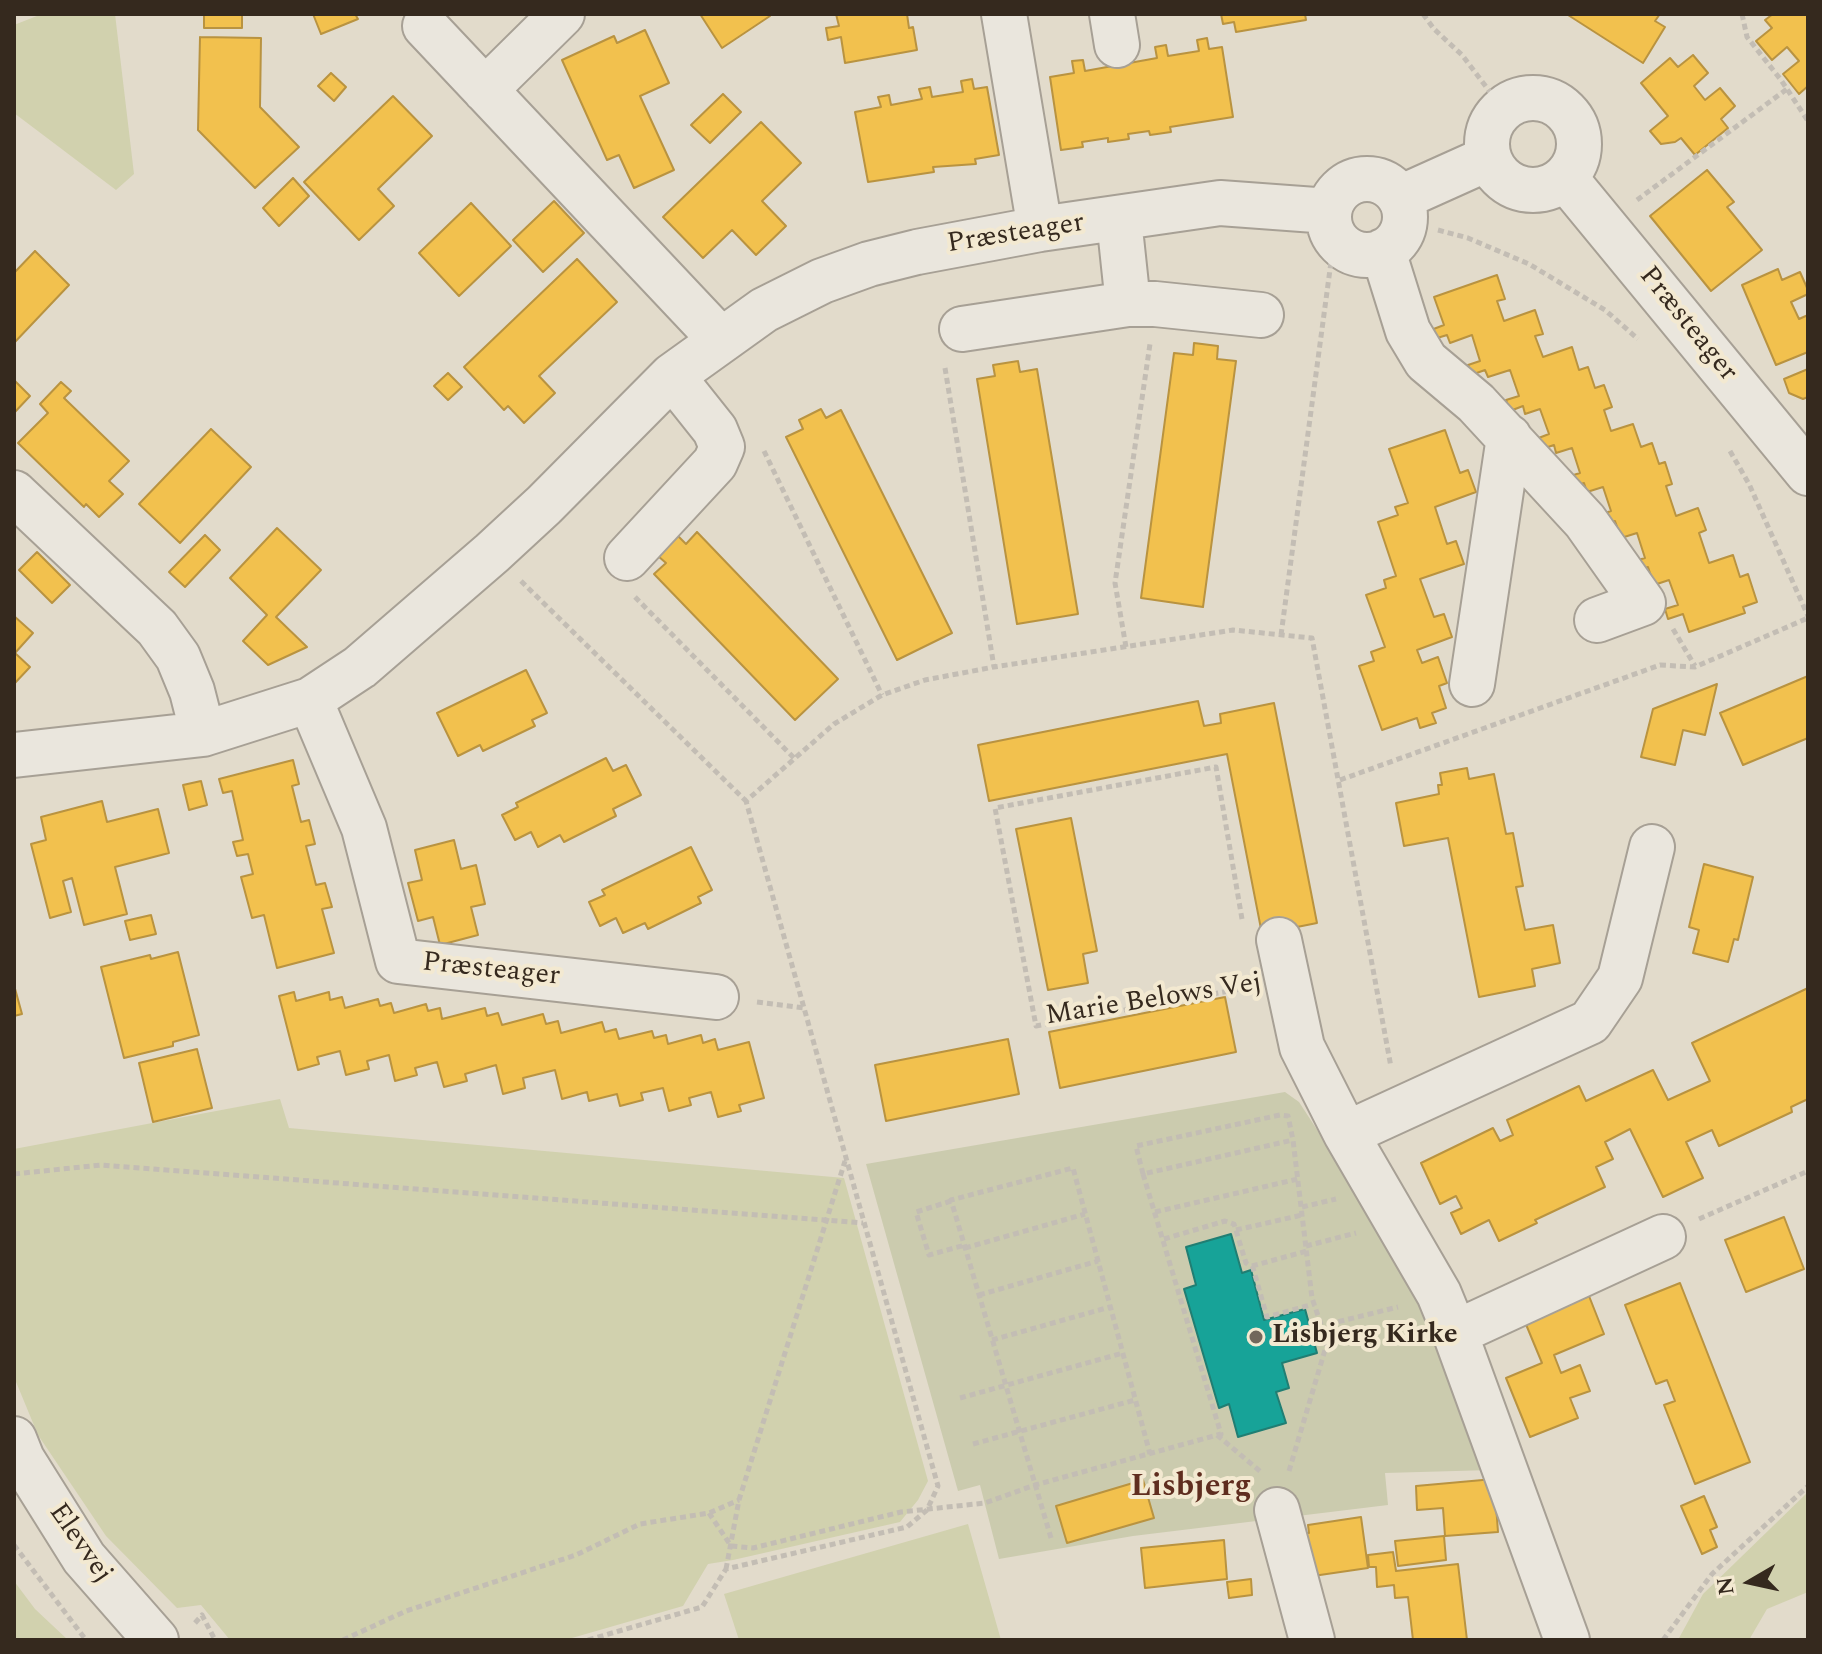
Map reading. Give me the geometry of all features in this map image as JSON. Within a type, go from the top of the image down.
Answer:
[{"type":"street","points":[[485,90],[562,14]]},
{"type":"street","points":[[1004,14],[1040,229]]},
{"type":"street","points":[[425,26],[721,340]]},
{"type":"street","points":[[1542,98],[1558,105],[1572,118],[1580,148],[1576,164],[1565,178],[1544,190],[1520,189],[1499,175],[1489,158],[1488,136],[1492,122],[1503,109],[1521,99],[1542,98]]},
{"type":"street","points":[[1396,224],[1489,158]]},
{"type":"street","points":[[1335,228],[1338,192],[1350,182],[1364,178],[1385,183],[1396,224],[1408,331],[1426,361],[1476,403],[1585,521],[1643,603],[1597,620]]},
{"type":"street","name":"Præsteager","points":[[1565,178],[1808,473]]},
{"type":"street","name":"Præsteager","points":[[14,755],[203,734],[310,700],[360,667],[492,553],[672,376],[764,310],[822,281],[869,264],[917,252],[1040,229],[1220,203],[1335,228],[1354,253],[1368,255],[1396,224]]},
{"type":"street","points":[[1119,219],[1142,304]]},
{"type":"street","points":[[954,348],[1142,304],[1261,315]]},
{"type":"street","points":[[629,576],[715,463],[722,447],[715,430],[672,376]]},
{"type":"street","points":[[1472,684],[1509,437]]},
{"type":"street","points":[[14,493],[157,628],[178,657],[192,691],[203,734]]},
{"type":"street","name":"Præsteager","points":[[310,700],[364,828],[398,961],[716,997]]},
{"type":"street","points":[[1346,1134],[1590,1022],[1620,978],[1652,847]]},
{"type":"street","name":"Marie Belows Vej","points":[[1283,960],[1302,1047],[1346,1134],[1439,1294],[1567,1640]]},
{"type":"street","points":[[1455,1333],[1663,1237]]},
{"type":"street","name":"Elevvej","points":[[14,1439],[22,1459],[84,1558],[156,1640]]},
{"type":"street","points":[[1280,1500],[1312,1640]]},
{"type":"path","points":[[1423,14],[1462,55],[1503,109]]},
{"type":"path","points":[[1742,14],[1747,37],[1808,121]]},
{"type":"path","points":[[1604,225],[1787,89]]},
{"type":"path","points":[[1396,224],[1468,238],[1529,264],[1605,310],[1650,349]]},
{"type":"path","points":[[1281,635],[1335,228]]},
{"type":"path","points":[[1126,647],[1115,583],[1142,304]]},
{"type":"path","points":[[954,348],[994,667]]},
{"type":"path","points":[[760,444],[882,695]]},
{"type":"path","points":[[1340,780],[1660,665],[1695,667],[1808,617],[1749,484],[1728,446]]},
{"type":"path","points":[[492,553],[746,801],[938,1486],[927,1510],[907,1527],[726,1569]]},
{"type":"path","points":[[629,576],[795,759]]},
{"type":"path","points":[[746,801],[834,724],[882,695],[925,680],[1233,630],[1312,638],[1399,1109]]},
{"type":"path","name":"Marie Belows Vej","points":[[1216,767],[1245,933],[1283,960],[1036,1026],[995,808],[1216,767]]},
{"type":"path","points":[[731,1546],[753,1548],[901,1512],[985,1503],[1035,1485],[1221,1434],[1136,1146],[1280,1115],[1288,1116],[1314,1304],[1327,1342]]},
{"type":"path","points":[[1143,1174],[1293,1140]]},
{"type":"path","points":[[588,1640],[702,1607],[726,1569],[739,1500],[846,1160]]},
{"type":"path","points":[[14,1174],[101,1165],[863,1223]]},
{"type":"path","points":[[1085,1214],[929,1255],[916,1212],[1073,1168],[1150,1454]]},
{"type":"path","points":[[1663,1237],[1755,1192],[1808,1171]]},
{"type":"path","points":[[1155,1212],[1298,1179]]},
{"type":"path","points":[[1302,1207],[1341,1198]]},
{"type":"path","points":[[951,1201],[1051,1538]]},
{"type":"path","points":[[1236,1230],[1302,1215]]},
{"type":"path","points":[[1163,1239],[1225,1221],[1234,1224],[1267,1317],[1314,1304]]},
{"type":"path","points":[[1251,1266],[1365,1230]]},
{"type":"path","points":[[979,1295],[1098,1261]]},
{"type":"path","points":[[992,1340],[1110,1307]]},
{"type":"path","points":[[1217,1435],[1280,1500],[1333,1323],[1399,1307]]},
{"type":"path","points":[[960,1398],[1123,1353]]},
{"type":"path","points":[[973,1444],[1135,1400]]},
{"type":"path","points":[[1663,1640],[1712,1574],[1808,1486]]},
{"type":"path","points":[[343,1640],[406,1611],[576,1555],[640,1524],[709,1513],[739,1500]]},
{"type":"path","points":[[709,1513],[731,1546]]},
{"type":"path","points":[[14,1545],[86,1640]]},
{"type":"green space","points":[[42,14],[115,14],[134,174],[116,190],[14,113],[14,25]]},
{"type":"green space","points":[[1285,1092],[1299,1102],[1420,1288],[1491,1470],[1385,1473],[1388,1505],[1133,1536],[999,1559],[980,1485],[958,1491],[866,1164]]},
{"type":"green space","points":[[280,1099],[289,1128],[844,1178],[928,1481],[918,1500],[900,1522],[708,1564],[683,1606],[565,1640],[230,1640],[201,1605],[177,1608],[106,1536],[38,1435],[14,1377],[14,1149]]},
{"type":"green space","points":[[1808,1492],[1808,1592],[1767,1609],[1749,1640],[1678,1640],[1703,1594]]},
{"type":"green space","points":[[968,1524],[1001,1640],[739,1640],[724,1594]]},
{"type":"green space","points":[[14,1581],[35,1609],[68,1640],[14,1640]]},
{"type":"building: Homes","points":[[204,14],[242,14],[242,28],[204,28]]},
{"type":"building: Homes","points":[[313,14],[355,14],[358,19],[321,34]]},
{"type":"building: Homes","points":[[700,14],[769,14],[770,16],[722,48]]},
{"type":"building: Homes","points":[[836,14],[907,14],[917,50],[845,63],[841,37],[828,40],[826,28],[839,26]]},
{"type":"building: Homes","points":[[1221,14],[1305,14],[1306,20],[1236,32],[1234,22],[1223,24]]},
{"type":"building: Homes","points":[[1660,14],[1655,21],[1665,27],[1643,63],[1568,15]]},
{"type":"building: Homes","points":[[1773,14],[1808,14],[1808,86],[1799,94],[1783,74],[1799,61],[1787,47],[1772,60],[1756,41],[1772,28],[1765,20]]},
{"type":"building: Homes","points":[[645,30],[669,83],[640,96],[674,170],[634,188],[619,155],[607,160],[562,60],[614,36],[617,43]]},
{"type":"building: Homes","points":[[200,37],[261,38],[260,107],[299,147],[255,188],[198,130]]},
{"type":"building: Homes","points":[[1207,38],[1209,49],[1222,47],[1233,117],[1170,127],[1171,132],[1128,134],[1129,139],[1082,142],[1083,147],[1061,150],[1050,77],[1074,73],[1072,61],[1083,60],[1085,71],[1157,58],[1155,47],[1166,45],[1168,56],[1199,51],[1197,40]]},
{"type":"building: Homes","points":[[1693,55],[1708,73],[1694,86],[1705,100],[1720,88],[1735,106],[1721,119],[1728,128],[1695,155],[1681,138],[1661,144],[1650,131],[1668,116],[1641,83],[1670,58],[1678,67]]},
{"type":"building: Homes","points":[[331,73],[346,87],[334,101],[318,86]]},
{"type":"building: Homes","points":[[972,79],[974,89],[987,87],[999,155],[975,159],[976,164],[933,167],[934,172],[868,182],[855,112],[881,107],[878,97],[889,95],[891,105],[922,99],[919,89],[930,87],[932,97],[963,92],[961,81]]},
{"type":"building: Homes","points":[[723,94],[741,112],[710,143],[691,125]]},
{"type":"building: Homes","points":[[393,96],[432,136],[378,189],[394,206],[359,240],[304,182]]},
{"type":"building: Homes","points":[[761,122],[801,163],[762,201],[786,226],[756,255],[732,230],[703,258],[663,217]]},
{"type":"building: Homes","points":[[1707,170],[1734,202],[1727,207],[1762,250],[1711,291],[1650,216]]},
{"type":"building: Homes","points":[[293,178],[309,196],[279,226],[263,208]]},
{"type":"building: Homes","points":[[554,201],[584,233],[543,272],[513,240]]},
{"type":"building: Homes","points":[[471,203],[511,246],[459,296],[419,253]]},
{"type":"building: Homes","points":[[35,251],[69,285],[14,343],[14,273]]},
{"type":"building: Homes","points":[[577,259],[617,302],[539,376],[555,393],[524,423],[508,406],[504,410],[464,367]]},
{"type":"building: Homes","points":[[1778,269],[1782,280],[1800,272],[1808,290],[1808,294],[1791,302],[1799,319],[1808,315],[1808,352],[1776,365],[1742,285]]},
{"type":"building: Homes","points":[[1497,275],[1505,299],[1497,301],[1504,321],[1535,310],[1543,334],[1535,336],[1543,357],[1572,347],[1579,370],[1588,367],[1595,388],[1604,385],[1612,407],[1604,410],[1611,431],[1633,424],[1641,447],[1652,443],[1659,464],[1665,462],[1672,484],[1666,486],[1676,516],[1698,508],[1706,530],[1699,533],[1709,563],[1733,555],[1740,577],[1748,574],[1757,602],[1743,607],[1745,613],[1689,632],[1683,614],[1668,619],[1665,609],[1678,605],[1669,580],[1654,585],[1648,567],[1634,572],[1631,562],[1645,558],[1637,533],[1621,538],[1615,521],[1600,526],[1596,516],[1611,511],[1603,487],[1587,492],[1584,483],[1570,488],[1567,477],[1580,473],[1572,448],[1556,453],[1554,445],[1539,450],[1536,439],[1549,434],[1540,409],[1525,414],[1523,406],[1510,411],[1506,400],[1519,396],[1510,370],[1488,377],[1485,370],[1471,375],[1468,365],[1480,361],[1472,335],[1450,343],[1447,335],[1434,339],[1431,330],[1444,325],[1434,297]]},
{"type":"building: Homes","points":[[1194,343],[1218,346],[1217,359],[1236,361],[1203,607],[1141,598],[1174,353],[1193,355]]},
{"type":"building: Homes","points":[[1018,361],[1020,372],[1037,369],[1078,614],[1017,624],[977,379],[995,376],[993,365]]},
{"type":"building: Homes","points":[[1808,369],[1808,397],[1803,399],[1789,393],[1784,379]]},
{"type":"building: Homes","points":[[448,373],[462,387],[448,400],[434,386]]},
{"type":"building: Homes","points":[[14,380],[30,396],[14,413]]},
{"type":"building: Homes","points":[[61,382],[71,391],[64,398],[129,461],[109,481],[123,494],[99,517],[86,504],[84,507],[18,443],[48,413],[40,404]]},
{"type":"building: Homes","points":[[821,409],[826,418],[841,410],[952,633],[897,660],[786,437],[803,429],[799,420]]},
{"type":"building: Homes","points":[[211,429],[251,467],[180,543],[139,504]]},
{"type":"building: Homes","points":[[1445,430],[1460,473],[1468,470],[1476,492],[1435,507],[1447,544],[1456,541],[1464,564],[1420,579],[1434,617],[1444,614],[1452,637],[1417,650],[1422,663],[1438,657],[1447,683],[1439,686],[1446,708],[1432,713],[1436,723],[1420,728],[1417,718],[1382,730],[1359,666],[1374,661],[1371,652],[1385,647],[1366,595],[1386,588],[1384,580],[1396,576],[1378,522],[1398,515],[1395,507],[1408,503],[1389,449]]},
{"type":"building: Homes","points":[[277,528],[321,570],[276,617],[307,647],[268,665],[243,641],[267,615],[230,578]]},
{"type":"building: Homes","points":[[697,532],[838,679],[795,720],[654,574],[666,563],[658,556],[678,536],[686,544]]},
{"type":"building: Homes","points":[[205,535],[220,550],[185,587],[169,572]]},
{"type":"building: Homes","points":[[37,552],[70,585],[52,603],[19,570]]},
{"type":"building: Homes","points":[[14,616],[33,633],[15,653],[30,667],[14,684]]},
{"type":"building: Homes","points":[[526,670],[547,713],[532,720],[535,726],[483,751],[480,745],[458,756],[437,713]]},
{"type":"building: Homes","points":[[1808,676],[1808,738],[1743,765],[1720,713]]},
{"type":"building: Homes","points":[[1717,684],[1705,735],[1683,730],[1675,765],[1641,757],[1653,709]]},
{"type":"building: Homes","points":[[1198,701],[1204,726],[1221,723],[1220,714],[1274,703],[1317,923],[1262,934],[1227,754],[989,801],[978,745]]},
{"type":"building: Homes","points":[[606,758],[613,771],[626,765],[641,795],[613,809],[616,816],[564,842],[560,835],[538,847],[531,832],[515,840],[502,815],[518,807],[516,803]]},
{"type":"building: Homes","points":[[293,760],[299,784],[292,786],[301,822],[309,820],[315,844],[306,846],[316,885],[325,883],[332,907],[322,909],[334,953],[277,968],[264,915],[252,918],[241,877],[253,874],[248,854],[237,856],[233,842],[243,840],[232,791],[223,793],[219,779]]},
{"type":"building: Homes","points":[[1467,768],[1469,779],[1494,774],[1506,834],[1513,833],[1523,886],[1516,887],[1525,930],[1553,925],[1560,963],[1532,969],[1535,986],[1479,997],[1448,838],[1404,846],[1396,803],[1439,794],[1438,785],[1442,785],[1440,773]]},
{"type":"building: Homes","points":[[201,781],[207,805],[189,810],[183,785]]},
{"type":"building: Homes","points":[[102,801],[107,822],[158,809],[169,853],[115,867],[127,914],[84,925],[72,878],[63,881],[71,912],[50,918],[31,844],[46,840],[41,817]]},
{"type":"building: Homes","points":[[1071,818],[1097,951],[1083,954],[1088,983],[1048,990],[1016,829]]},
{"type":"building: Homes","points":[[454,840],[461,869],[476,865],[485,904],[471,907],[478,935],[440,945],[433,917],[418,921],[408,883],[422,880],[415,850]]},
{"type":"building: Homes","points":[[691,847],[712,890],[698,897],[701,903],[648,929],[645,923],[623,933],[616,918],[600,926],[589,902],[605,895],[602,890]]},
{"type":"building: Homes","points":[[1704,864],[1753,877],[1738,940],[1734,939],[1728,962],[1693,953],[1699,930],[1689,927]]},
{"type":"building: Homes","points":[[151,915],[156,934],[130,940],[125,921]]},
{"type":"building: Homes","points":[[178,952],[199,1035],[173,1042],[173,1046],[124,1058],[101,967],[150,955],[151,959]]},
{"type":"building: Homes","points":[[14,985],[22,1014],[14,1016]]},
{"type":"building: Homes","points":[[1808,988],[1808,1099],[1791,1107],[1792,1112],[1719,1146],[1712,1130],[1686,1142],[1703,1178],[1663,1197],[1630,1129],[1605,1142],[1613,1159],[1596,1167],[1605,1187],[1499,1241],[1489,1220],[1461,1234],[1451,1213],[1462,1208],[1456,1196],[1440,1204],[1421,1163],[1493,1128],[1500,1141],[1513,1135],[1507,1120],[1579,1086],[1586,1101],[1653,1070],[1668,1100],[1710,1081],[1692,1043]]},
{"type":"building: Homes","points":[[294,992],[296,1001],[329,992],[330,1000],[342,997],[345,1008],[378,999],[380,1006],[391,1003],[394,1013],[426,1004],[428,1011],[440,1008],[442,1019],[485,1008],[487,1016],[498,1013],[502,1025],[543,1014],[546,1024],[558,1021],[561,1033],[602,1022],[605,1032],[616,1029],[619,1039],[652,1031],[654,1038],[666,1035],[668,1044],[701,1035],[703,1043],[715,1039],[718,1050],[749,1042],[764,1098],[739,1105],[741,1111],[718,1117],[711,1092],[689,1098],[691,1105],[669,1111],[663,1088],[641,1093],[643,1100],[620,1106],[617,1094],[589,1101],[587,1092],[562,1099],[555,1070],[523,1078],[525,1088],[503,1094],[496,1065],[465,1074],[467,1081],[444,1087],[437,1062],[415,1068],[417,1075],[395,1081],[389,1055],[367,1061],[369,1069],[346,1075],[340,1051],[317,1057],[319,1064],[298,1070],[279,996]]},
{"type":"building: Homes","points":[[1225,997],[1236,1052],[1060,1088],[1049,1032]]},
{"type":"building: Homes","points":[[1008,1039],[1019,1094],[886,1121],[875,1065]]},
{"type":"building: Homes","points":[[197,1049],[212,1108],[153,1122],[139,1063]]},
{"type":"building: Homes","points":[[1784,1217],[1804,1269],[1746,1292],[1725,1240]]},
{"type":"building: Homes","points":[[1680,1283],[1750,1462],[1695,1484],[1664,1405],[1675,1401],[1667,1380],[1656,1384],[1625,1305]]},
{"type":"building: Homes","points":[[1589,1296],[1604,1334],[1554,1355],[1561,1373],[1580,1365],[1590,1391],[1570,1398],[1578,1418],[1530,1437],[1506,1378],[1542,1363],[1525,1322]]},
{"type":"building: Homes","points":[[1494,1479],[1498,1532],[1445,1536],[1443,1508],[1417,1510],[1416,1486]]},
{"type":"building: Homes","points":[[1143,1480],[1154,1518],[1067,1543],[1056,1506]]},
{"type":"building: Homes","points":[[1704,1496],[1717,1527],[1710,1530],[1717,1547],[1702,1554],[1681,1506]]},
{"type":"building: Homes","points":[[1361,1517],[1368,1568],[1313,1576],[1306,1533],[1309,1533],[1308,1525]]},
{"type":"building: Homes","points":[[1444,1536],[1446,1560],[1398,1566],[1395,1541]]},
{"type":"building: Homes","points":[[1224,1540],[1227,1579],[1145,1588],[1141,1548]]},
{"type":"building: Homes","points":[[1393,1552],[1396,1571],[1458,1564],[1467,1640],[1413,1640],[1408,1597],[1395,1598],[1394,1585],[1377,1587],[1376,1567],[1369,1567],[1368,1555]]},
{"type":"building: Homes","points":[[1251,1579],[1252,1595],[1229,1598],[1227,1582]]},
{"type":"building: Public","name":"Lisbjerg Kirke","points":[[1231,1234],[1242,1273],[1251,1270],[1264,1320],[1305,1309],[1317,1353],[1282,1363],[1289,1388],[1276,1392],[1286,1423],[1238,1437],[1229,1404],[1219,1408],[1184,1289],[1196,1285],[1186,1247]]},
{"type":"place","name":"Lisbjerg Kirke","points":[[1256,1337]]},
{"type":"district","name":"Lisbjerg","points":[[1191,1489]]}]
